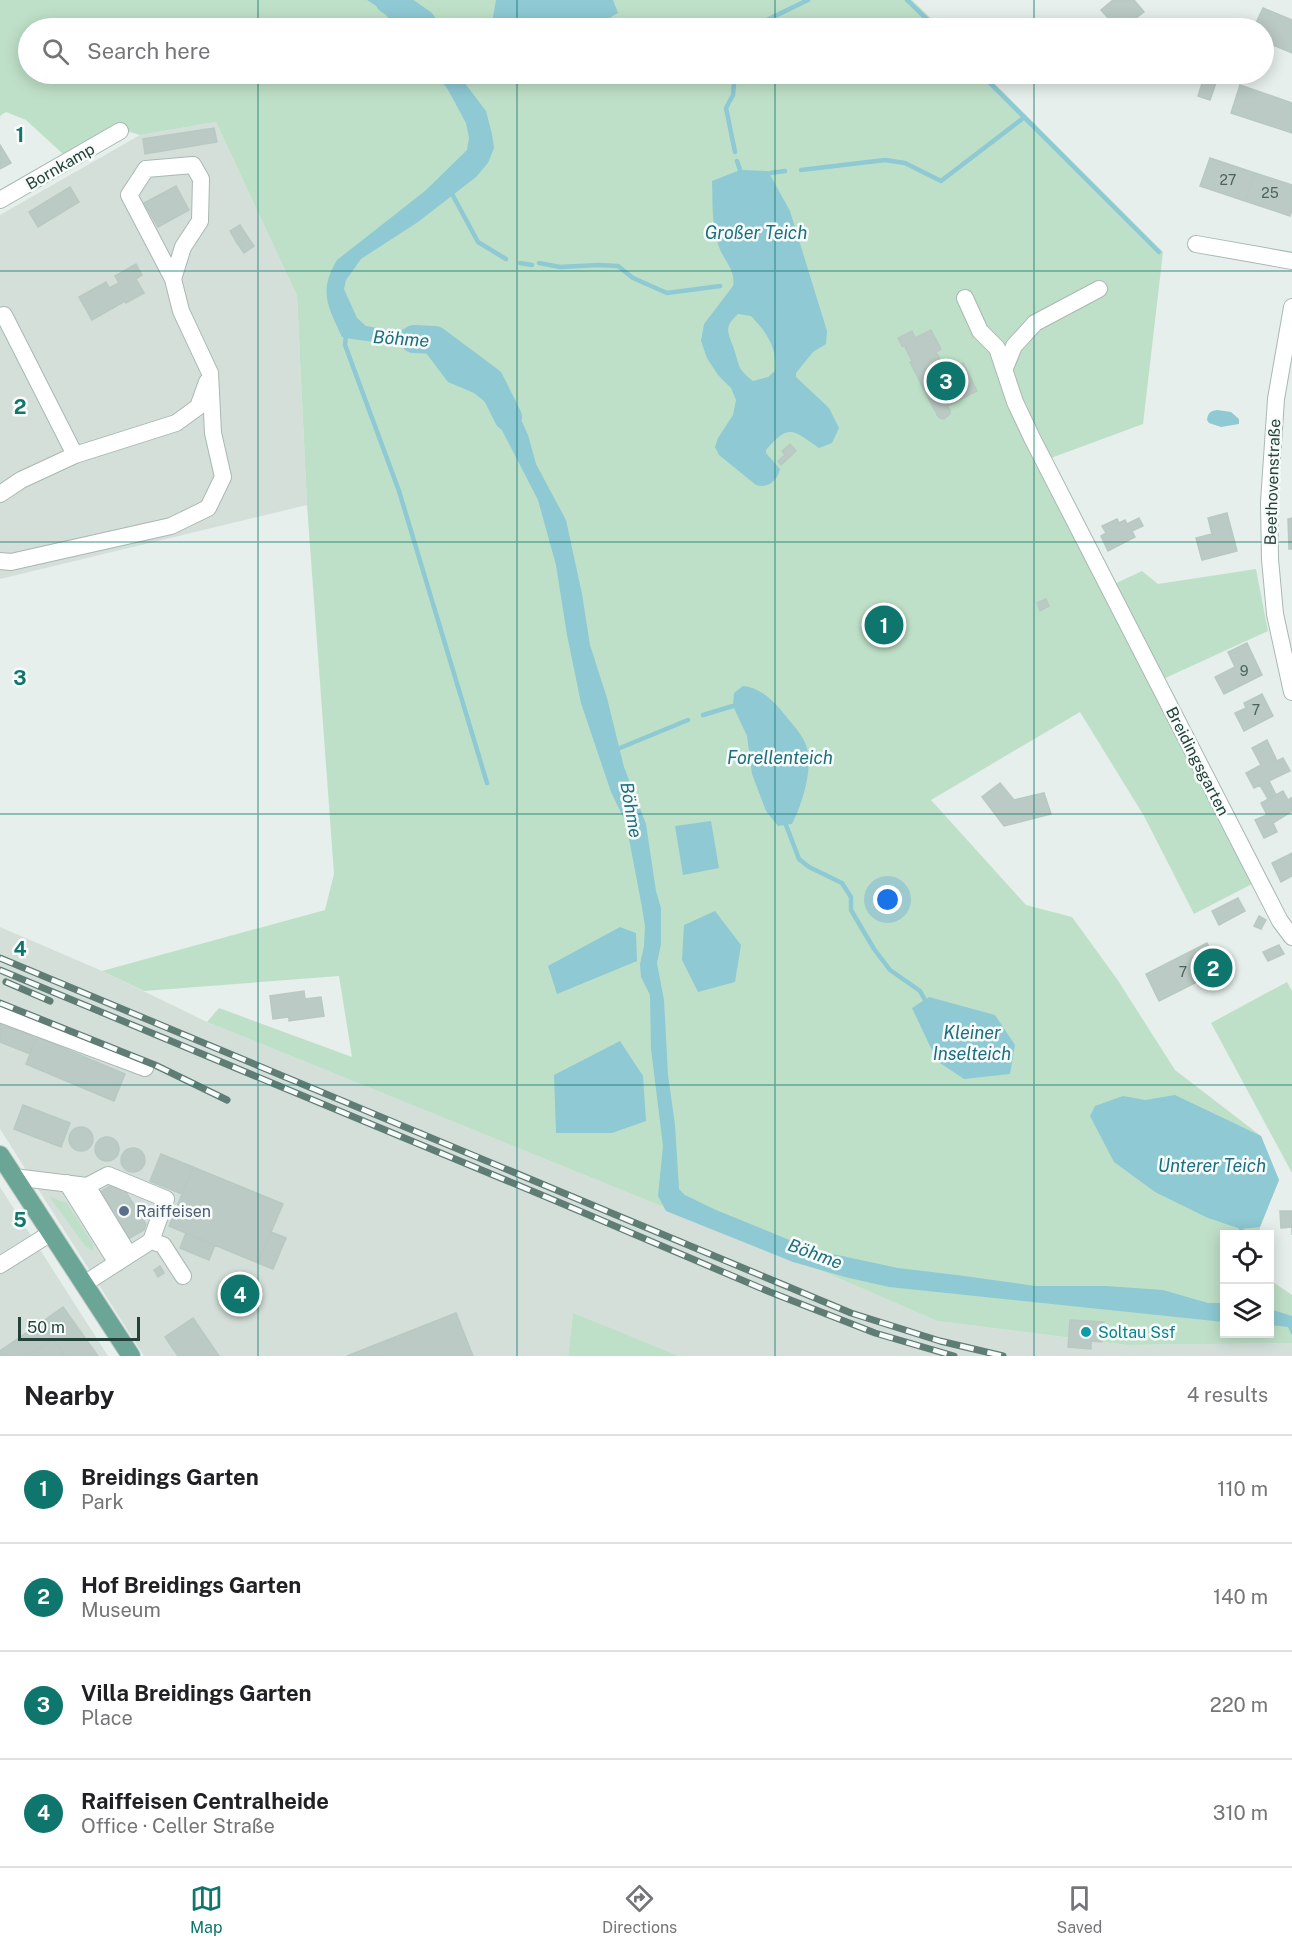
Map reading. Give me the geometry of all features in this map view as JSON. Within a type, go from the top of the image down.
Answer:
[{"type":"main road","points":[[0,1155],[131,1356]]},
{"type":"street","name":"Bornkamp","points":[[0,200],[120,131]]},
{"type":"street","points":[[0,561],[11,562],[171,526],[208,508],[223,477],[213,434],[210,373],[181,311],[173,279],[129,195],[146,169],[193,165],[201,179],[200,221],[183,247],[173,279]]},
{"type":"street","points":[[1196,244],[1292,261]]},
{"type":"street","points":[[1005,368],[1014,346],[1035,323],[1099,289]]},
{"type":"street","name":"Breidingsgarten","points":[[966,298],[980,331],[997,348],[1016,402],[1032,438],[1280,921],[1292,937]]},
{"type":"street","name":"Beethovenstraße","points":[[1292,307],[1276,399],[1269,501],[1270,559],[1275,614],[1292,692]]},
{"type":"street","points":[[4,315],[75,455]]},
{"type":"street","points":[[0,494],[21,480],[75,455],[176,423],[198,407],[210,373]]},
{"type":"street","points":[[0,1014],[145,1068]]},
{"type":"street","points":[[14,1177],[87,1186],[108,1175],[166,1200],[152,1241],[84,1284]]},
{"type":"street","points":[[67,1183],[123,1259]]},
{"type":"street","points":[[87,1186],[123,1259]]},
{"type":"street","points":[[0,1265],[51,1233]]},
{"type":"street","points":[[152,1241],[163,1245],[183,1276]]},
{"type":"shaded area","points":[[216,122],[297,296],[307,505],[0,579],[0,215],[140,135]]},
{"type":"shaded area","points":[[0,927],[102,971],[207,1022],[824,1272],[937,1321],[1127,1345],[1292,1343],[1292,1356],[679,1356],[573,1314],[568,1356],[144,1356],[0,1129]]},
{"type":"shaded area","points":[[0,1187],[108,1356],[0,1356]]},
{"type":"green space","points":[[0,0],[912,0],[931,18],[18,18],[18,84],[995,84],[1163,252],[1143,424],[1051,458],[1252,884],[1194,914],[1144,816],[1080,712],[931,800],[1026,905],[1072,917],[1117,979],[1175,1070],[1261,1136],[1279,1180],[1260,1230],[1220,1230],[1220,1338],[1274,1338],[1274,1283],[1292,1295],[1292,1343],[1127,1345],[937,1321],[824,1272],[207,1022],[219,1008],[352,1057],[339,976],[144,991],[102,971],[325,910],[334,874],[307,505],[297,296],[216,122],[140,135],[120,129],[63,154],[26,120],[6,112],[0,116]]},
{"type":"green space","points":[[1256,569],[1268,631],[1161,680],[1112,585],[1142,571],[1158,584]]},
{"type":"green space","points":[[1287,982],[1292,991],[1292,1173],[1211,1023]]},
{"type":"green space","points":[[49,1196],[66,1202],[93,1244],[93,1251],[85,1246]]},
{"type":"green space","points":[[573,1313],[679,1356],[568,1356]]},
{"type":"water","points":[[367,0],[391,0],[412,18],[389,18],[381,9]]},
{"type":"water","points":[[496,0],[613,0],[618,13],[609,18],[493,18]]},
{"type":"water","points":[[444,84],[466,84],[486,111],[494,148],[488,163],[476,177],[418,222],[361,259],[346,280],[344,289],[357,318],[366,326],[388,330],[410,329],[432,334],[455,358],[496,387],[519,415],[528,435],[536,464],[566,520],[590,645],[607,698],[624,767],[646,824],[656,891],[661,908],[661,944],[657,963],[664,1000],[668,1075],[675,1125],[679,1189],[685,1195],[716,1210],[814,1250],[898,1268],[1035,1286],[1106,1286],[1163,1290],[1208,1303],[1220,1303],[1220,1322],[889,1287],[793,1262],[666,1211],[658,1196],[663,1146],[651,1049],[650,995],[641,977],[640,964],[645,926],[641,902],[626,823],[611,792],[581,703],[556,565],[538,500],[489,405],[474,393],[448,382],[420,345],[342,337],[327,299],[328,281],[337,260],[425,191],[467,150],[469,138],[466,123]]},
{"type":"water","name":"Großer Teich","points":[[740,170],[768,171],[790,211],[827,331],[826,344],[813,352],[796,373],[796,377],[829,408],[839,428],[832,443],[819,448],[791,432],[780,436],[766,450],[780,469],[779,473],[772,483],[765,486],[756,485],[719,455],[715,447],[733,415],[736,400],[731,388],[718,375],[707,358],[701,341],[704,324],[733,286],[733,275],[716,239],[712,181]],"holes":[[[738,314],[751,316],[762,328],[775,355],[775,371],[768,377],[753,381],[740,367],[728,330],[730,323]]]},
{"type":"water","points":[[1217,410],[1231,412],[1239,419],[1239,424],[1221,427],[1209,423],[1207,420],[1209,414]]},
{"type":"water","name":"Forellenteich","points":[[743,686],[760,691],[773,701],[796,728],[807,748],[808,776],[803,797],[792,824],[778,826],[766,811],[752,774],[747,736],[733,706],[734,693]]},
{"type":"water","points":[[711,821],[719,868],[683,875],[675,826]]},
{"type":"water","points":[[715,911],[741,945],[735,982],[698,992],[682,960],[684,925]]},
{"type":"water","points":[[620,927],[636,933],[637,961],[557,994],[548,966]]},
{"type":"water","name":"Kleiner Inselteich","points":[[929,997],[995,1015],[1015,1045],[1010,1074],[964,1079],[937,1061],[912,1008]]},
{"type":"water","points":[[620,1041],[643,1076],[646,1121],[612,1133],[556,1133],[554,1075]]},
{"type":"water","name":"Unterer Teich","points":[[1175,1095],[1261,1136],[1279,1180],[1260,1227],[1241,1229],[1208,1218],[1155,1192],[1114,1162],[1090,1116],[1095,1106],[1123,1096],[1145,1100]]},
{"type":"water","points":[[1274,1310],[1292,1316],[1292,1336],[1288,1327],[1274,1325]]},
{"type":"building","points":[[1113,0],[1134,0],[1144,12],[1136,18],[1108,18],[1101,10]]},
{"type":"building","points":[[1263,8],[1292,20],[1292,53],[1274,45],[1274,18],[1258,18]]},
{"type":"building","points":[[1202,84],[1216,84],[1210,100],[1198,96]]},
{"type":"building","points":[[1240,85],[1292,103],[1292,133],[1231,113]]},
{"type":"building","points":[[214,128],[217,142],[145,154],[143,139]]},
{"type":"building","points":[[0,145],[11,163],[0,169]]},
{"type":"building","points":[[1210,158],[1255,173],[1245,201],[1200,186]]},
{"type":"building","points":[[1255,173],[1292,185],[1290,216],[1245,201]]},
{"type":"building","points":[[176,186],[189,210],[158,227],[144,203]]},
{"type":"building","points":[[70,187],[79,202],[38,227],[29,212]]},
{"type":"building","points":[[240,225],[247,236],[237,243],[230,231]]},
{"type":"building","points":[[247,236],[254,246],[244,253],[237,243]]},
{"type":"building","points":[[136,264],[142,275],[136,279],[144,293],[92,320],[79,297],[106,282],[109,288],[119,283],[115,276]]},
{"type":"building","points":[[931,330],[941,349],[936,352],[946,371],[963,363],[977,391],[947,406],[950,414],[944,419],[937,415],[910,362],[912,361],[904,345],[902,346],[898,338],[912,331],[915,338]]},
{"type":"building","points":[[790,444],[796,451],[781,465],[778,461],[785,455],[782,451]]},
{"type":"building","points":[[1227,513],[1237,551],[1202,560],[1196,538],[1212,534],[1208,518]]},
{"type":"building","points":[[1139,518],[1143,526],[1132,531],[1135,537],[1108,551],[1101,536],[1106,533],[1102,526],[1117,519],[1119,523],[1125,520],[1127,524]]},
{"type":"building","points":[[1292,518],[1292,549],[1289,549],[1288,519]]},
{"type":"building","points":[[1046,599],[1049,606],[1040,611],[1037,603]]},
{"type":"building","points":[[1247,643],[1262,675],[1224,694],[1215,677],[1235,667],[1228,652]]},
{"type":"building","points":[[1262,694],[1273,716],[1244,731],[1235,713],[1246,708],[1244,703]]},
{"type":"building","points":[[1267,740],[1277,761],[1283,758],[1290,771],[1254,788],[1246,773],[1261,765],[1252,748]]},
{"type":"building","points":[[1269,781],[1276,795],[1268,799],[1260,785]]},
{"type":"building","points":[[1000,783],[1014,800],[1044,793],[1051,814],[1004,826],[982,797]]},
{"type":"building","points":[[1283,791],[1288,800],[1291,798],[1292,811],[1273,823],[1277,832],[1264,838],[1255,820],[1267,815],[1261,803]]},
{"type":"building","points":[[1292,853],[1292,876],[1281,882],[1272,863]]},
{"type":"building","points":[[1238,898],[1245,911],[1219,925],[1212,911]]},
{"type":"building","points":[[1259,916],[1266,920],[1261,929],[1254,926]]},
{"type":"building","points":[[1207,943],[1221,970],[1159,1001],[1146,974]]},
{"type":"building","points":[[1279,945],[1284,954],[1268,961],[1263,952]]},
{"type":"building","points":[[304,991],[305,999],[321,997],[324,1016],[289,1021],[289,1017],[273,1019],[270,996]]},
{"type":"building","points":[[0,1023],[36,1038],[30,1054],[0,1042]]},
{"type":"building","points":[[37,1037],[125,1074],[114,1101],[26,1064]]},
{"type":"building","points":[[23,1105],[70,1123],[61,1147],[14,1129]]},
{"type":"building","points":[[81,1127],[89,1131],[93,1139],[89,1147],[81,1151],[73,1147],[69,1139],[73,1131]]},
{"type":"building","points":[[107,1137],[115,1141],[119,1149],[115,1157],[107,1161],[99,1157],[95,1149],[99,1141]]},
{"type":"building","points":[[133,1148],[141,1152],[145,1160],[141,1168],[133,1172],[125,1168],[121,1160],[125,1152]]},
{"type":"building","points":[[161,1154],[193,1167],[182,1194],[150,1181]]},
{"type":"building","points":[[193,1167],[283,1204],[258,1263],[169,1226]]},
{"type":"building","name":"Raiffeisen","points":[[110,1186],[124,1189],[146,1224],[144,1230],[128,1239],[100,1192]]},
{"type":"building","points":[[1280,1211],[1292,1211],[1292,1227],[1281,1228]]},
{"type":"building","points":[[271,1232],[286,1238],[273,1269],[258,1263]]},
{"type":"building","points":[[186,1233],[215,1245],[209,1260],[180,1248]]},
{"type":"building","points":[[160,1266],[164,1273],[158,1277],[154,1270]]},
{"type":"building","points":[[63,1307],[98,1356],[65,1356],[42,1322]]},
{"type":"building","points":[[456,1313],[473,1356],[347,1356]]},
{"type":"building","points":[[193,1318],[219,1356],[178,1356],[165,1337]]},
{"type":"building","name":"Soltau Ssf","points":[[1070,1320],[1104,1322],[1102,1342],[1091,1341],[1091,1349],[1068,1347]]},
{"type":"building","points":[[42,1322],[53,1339],[28,1356],[0,1356],[0,1351]]},
{"type":"building","points":[[53,1339],[65,1356],[28,1356]]},
{"type":"waterway","name":"Böhme","points":[[389,0],[415,18]]},
{"type":"waterway","points":[[771,18],[808,0]]},
{"type":"waterway","points":[[907,0],[926,18]]},
{"type":"waterway","points":[[734,84],[733,95],[726,108],[735,152]]},
{"type":"waterway","points":[[991,84],[1159,252]]},
{"type":"waterway","points":[[801,170],[885,160],[905,163],[941,181],[1022,119]]},
{"type":"waterway","points":[[737,161],[740,170]]},
{"type":"waterway","points":[[770,173],[785,171]]},
{"type":"waterway","points":[[451,192],[478,242],[506,259]]},
{"type":"waterway","points":[[520,263],[532,265]]},
{"type":"waterway","points":[[539,263],[560,267],[618,266],[633,278],[667,293],[720,286]]},
{"type":"waterway","points":[[346,335],[345,345],[399,491],[487,783]]},
{"type":"waterway","name":"Böhme","points":[[414,339],[435,340],[490,381],[508,417]]},
{"type":"waterway","points":[[703,715],[733,706]]},
{"type":"waterway","points":[[615,750],[688,720]]},
{"type":"waterway","points":[[786,825],[799,859],[809,867],[842,883],[851,897],[851,910],[874,949],[890,970],[920,991],[925,1000]]},
{"type":"railway","points":[[0,958],[851,1313],[940,1341],[1003,1356]]},
{"type":"railway","points":[[0,970],[770,1292],[875,1333],[954,1356]]},
{"type":"railway","points":[[6,982],[50,1001]]},
{"type":"railway","points":[[0,1003],[155,1065],[227,1100]]},
{"type":"place","name":"Villa Breidings Garten","points":[[946,381]]},
{"type":"place","name":"Breidings Garten","points":[[884,625]]},
{"type":"place","name":"Hof Breidings Garten","points":[[1213,968]]},
{"type":"place","name":"Raiffeisen","points":[[124,1211]]},
{"type":"place","name":"Raiffeisen Centralheide","points":[[240,1294]]},
{"type":"place","name":"Soltau Ssf","points":[[1086,1332]]}]
